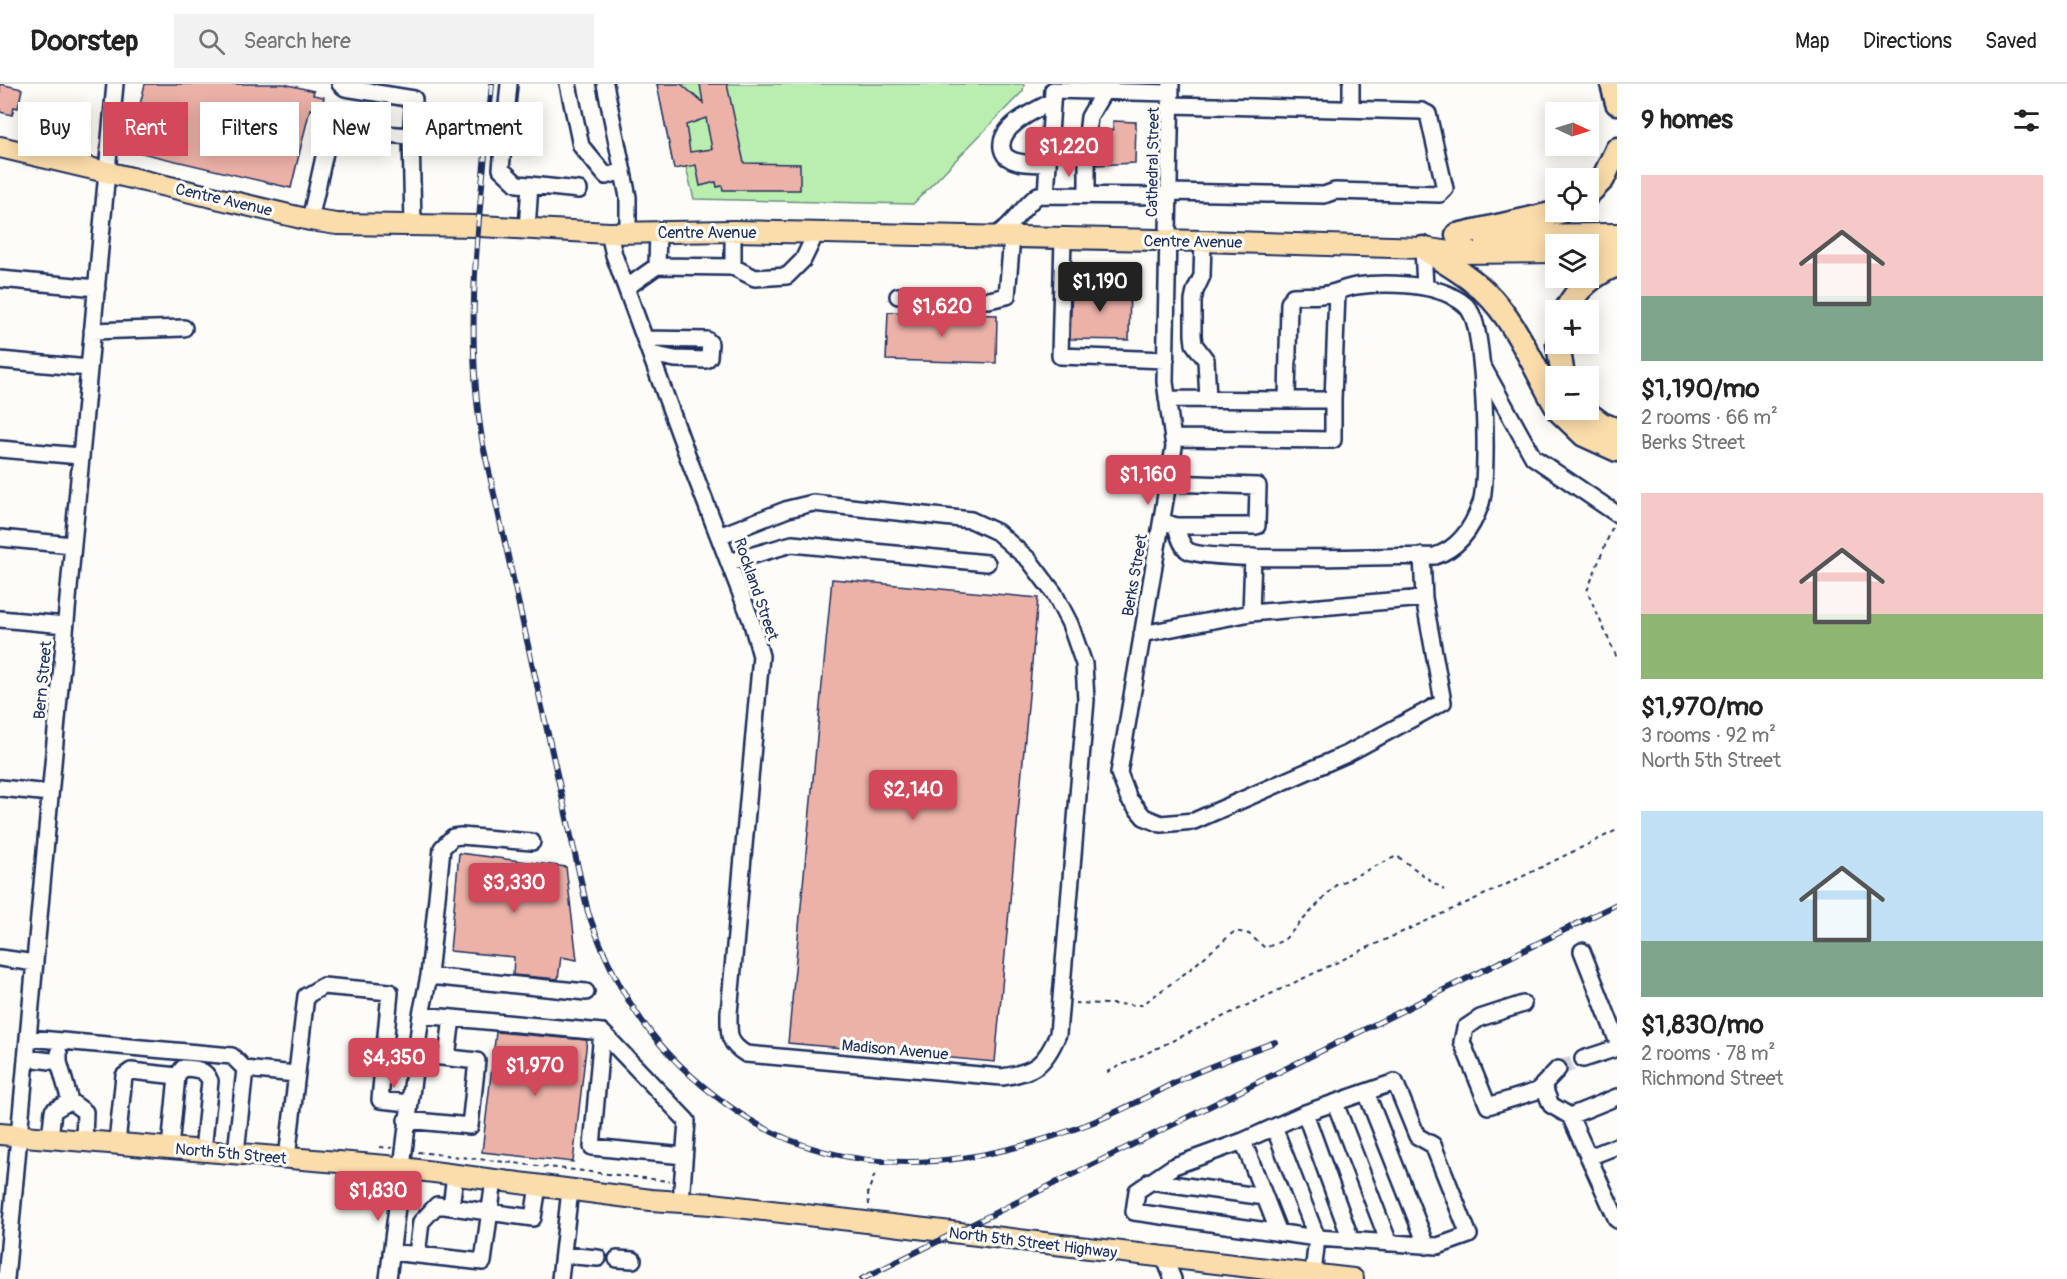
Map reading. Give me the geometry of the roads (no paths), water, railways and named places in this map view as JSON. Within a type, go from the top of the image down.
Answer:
[{"type":"highway","points":[[1612,84],[1617,103]]},
{"type":"highway","points":[[1599,183],[1617,149]]},
{"type":"highway","points":[[1457,235],[1545,215]]},
{"type":"highway","points":[[1423,248],[1472,280],[1492,299],[1545,387]]},
{"type":"highway","points":[[1572,300],[1590,279],[1617,265]]},
{"type":"highway","points":[[1569,420],[1584,435],[1617,450]]},
{"type":"highway","points":[[1597,420],[1617,430]]},
{"type":"main road","name":"Centre Avenue","points":[[0,147],[310,220],[337,224],[619,233],[733,231],[1169,240],[1423,248],[1457,252],[1545,252]]},
{"type":"main road","name":"Centre Avenue","points":[[1423,248],[1457,235],[1617,234]]},
{"type":"main road","points":[[1599,252],[1617,252]]},
{"type":"main road","name":"North 5th Street","points":[[9,1135],[400,1167],[570,1190],[712,1204]]},
{"type":"main road","name":"North 5th Street Highway","points":[[712,1204],[1353,1279]]},
{"type":"street","name":"Bern Street","points":[[6,1279],[9,1135],[26,1058],[115,84]]},
{"type":"street","points":[[340,84],[345,88],[414,99],[414,102]]},
{"type":"street","points":[[508,84],[501,169],[517,184],[579,190]]},
{"type":"street","points":[[568,84],[581,146],[606,176],[623,171]]},
{"type":"street","name":"Rockland Street","points":[[605,84],[628,197],[619,233],[627,288],[751,620],[761,662],[729,1013],[729,1033],[734,1047]]},
{"type":"street","points":[[1351,109],[1352,84]]},
{"type":"street","points":[[992,237],[1008,227],[1028,202],[1038,195],[1046,194],[1324,195],[1335,191],[1440,194],[1445,189],[1428,114],[1422,111],[1351,109],[1171,94],[1127,88],[1102,93],[1052,92],[1008,130],[1003,137],[1004,155],[1010,160],[1047,164]]},
{"type":"street","points":[[1046,194],[1052,92]]},
{"type":"street","points":[[1087,194],[1086,149],[1089,117],[1102,93]]},
{"type":"street","name":"Cathedral Street","points":[[1169,240],[1171,94]]},
{"type":"street","points":[[310,220],[330,130],[403,135]]},
{"type":"street","points":[[411,156],[413,225]]},
{"type":"street","points":[[527,229],[530,185]]},
{"type":"street","points":[[733,231],[733,267]]},
{"type":"street","points":[[657,266],[658,232]]},
{"type":"street","points":[[627,288],[657,266],[733,267],[755,278],[787,276],[803,260],[816,233]]},
{"type":"street","points":[[898,296],[989,300],[1008,296],[1012,237]]},
{"type":"street","points":[[1063,238],[1060,356],[1166,360]]},
{"type":"street","name":"Berks Street","points":[[1169,240],[1166,360],[1167,399],[1174,447],[1168,483],[1169,523],[1142,634],[1119,773],[1129,799],[1143,817],[1161,825],[1194,821],[1347,754],[1443,702],[1424,598]]},
{"type":"street","points":[[1203,241],[1202,276],[1195,291],[1194,344],[1206,360],[1208,399]]},
{"type":"street","points":[[1423,248],[1425,286]]},
{"type":"street","points":[[0,279],[97,288]]},
{"type":"street","points":[[1169,523],[1182,545],[1188,551],[1197,554],[1253,557],[1422,556],[1444,553],[1461,541],[1472,525],[1481,501],[1485,475],[1481,362],[1472,313],[1464,304],[1448,294],[1425,286],[1365,285],[1337,292],[1298,295],[1290,298],[1287,400]]},
{"type":"street","points":[[1167,291],[1195,291]]},
{"type":"street","points":[[1173,438],[1333,440],[1337,292]]},
{"type":"street","points":[[92,331],[184,328]]},
{"type":"street","points":[[645,339],[707,340],[710,343],[709,357],[706,360],[675,359],[651,354]]},
{"type":"street","points":[[0,360],[89,368]]},
{"type":"street","points":[[1481,362],[1533,457],[1617,514]]},
{"type":"street","points":[[1167,399],[1333,400]]},
{"type":"street","points":[[0,449],[80,456]]},
{"type":"street","points":[[1168,483],[1258,486],[1257,526],[1169,523]]},
{"type":"street","name":"Madison Avenue","points":[[719,536],[788,509],[813,503],[971,520],[997,532],[1029,560],[1054,593],[1070,624],[1084,664],[1086,700],[1058,1034],[1049,1055],[1026,1074],[1002,1077],[746,1054],[734,1047]]},
{"type":"street","points":[[0,538],[72,545]]},
{"type":"street","points":[[729,562],[792,544],[987,563]]},
{"type":"street","points":[[1142,634],[1251,613],[1424,598],[1422,556]]},
{"type":"street","points":[[1251,613],[1253,557]]},
{"type":"street","points":[[0,619],[65,625]]},
{"type":"street","points":[[0,789],[50,793]]},
{"type":"street","points":[[388,1279],[406,1120],[429,976],[442,848],[453,837],[461,836],[532,842]]},
{"type":"street","points":[[1581,951],[1617,1040]]},
{"type":"street","points":[[0,958],[35,963]]},
{"type":"street","points":[[429,976],[586,992]]},
{"type":"street","points":[[287,1158],[306,996],[323,986],[390,992],[380,1100],[409,1103]]},
{"type":"street","points":[[1523,1004],[1480,1018],[1465,1028],[1462,1042],[1488,1106],[1537,1091],[1558,1069]]},
{"type":"street","points":[[421,1015],[602,1032],[687,1121],[681,1202]]},
{"type":"street","points":[[447,1058],[452,1018]]},
{"type":"street","points":[[602,1032],[592,1147],[684,1156]]},
{"type":"street","points":[[28,1038],[232,1056],[245,1069],[296,1074]]},
{"type":"street","points":[[61,1041],[59,1062],[70,1101],[85,1112],[84,1141]]},
{"type":"street","points":[[1583,1059],[1617,1048]]},
{"type":"street","points":[[406,1120],[470,1126],[477,1061],[415,1054]]},
{"type":"street","points":[[26,1058],[59,1062]]},
{"type":"street","points":[[170,1148],[177,1076],[183,1068],[201,1070],[207,1074],[210,1081],[203,1151]]},
{"type":"street","points":[[236,1153],[245,1069]]},
{"type":"street","points":[[117,1143],[124,1076],[131,1071],[177,1076]]},
{"type":"street","points":[[1395,1082],[1417,1136],[1433,1144],[1469,1234],[1438,1246],[1427,1246],[1317,1238],[1134,1212],[1137,1191],[1174,1166],[1243,1141],[1305,1113],[1366,1092],[1395,1082]]},
{"type":"street","points":[[1543,1085],[1551,1105],[1570,1116],[1617,1220]]},
{"type":"street","points":[[1366,1092],[1427,1246]]},
{"type":"street","points":[[1570,1116],[1617,1097]]},
{"type":"street","points":[[50,1138],[53,1112],[70,1101]]},
{"type":"street","points":[[1335,1103],[1389,1243]]},
{"type":"street","points":[[1305,1113],[1351,1240]]},
{"type":"street","points":[[1274,1127],[1317,1238],[1313,1274]]},
{"type":"street","points":[[1243,1141],[1279,1233]]},
{"type":"street","points":[[1589,1157],[1617,1146]]},
{"type":"street","points":[[452,1207],[455,1175]]},
{"type":"street","points":[[391,1252],[483,1262],[494,1180]]},
{"type":"street","points":[[1150,1181],[1265,1197]]},
{"type":"street","points":[[417,1255],[421,1222],[437,1205],[533,1218],[538,1186]]},
{"type":"street","points":[[560,1279],[570,1190]]},
{"type":"street","points":[[563,1255],[598,1257]]},
{"type":"street","points":[[1164,1257],[1173,1279]]},
{"type":"street","points":[[617,1259],[633,1260]]},
{"type":"tunnel","points":[[1558,1069],[1583,1059]]},
{"type":"railway","points":[[492,84],[479,219],[474,310],[474,355],[483,445],[588,912],[612,971],[626,997],[660,1044],[703,1086],[729,1106],[771,1131],[814,1149],[859,1159],[905,1162],[951,1159],[997,1152],[1043,1140],[1101,1119],[1186,1077],[1275,1042]]},
{"type":"railway","points":[[862,1279],[1617,904]]}]
